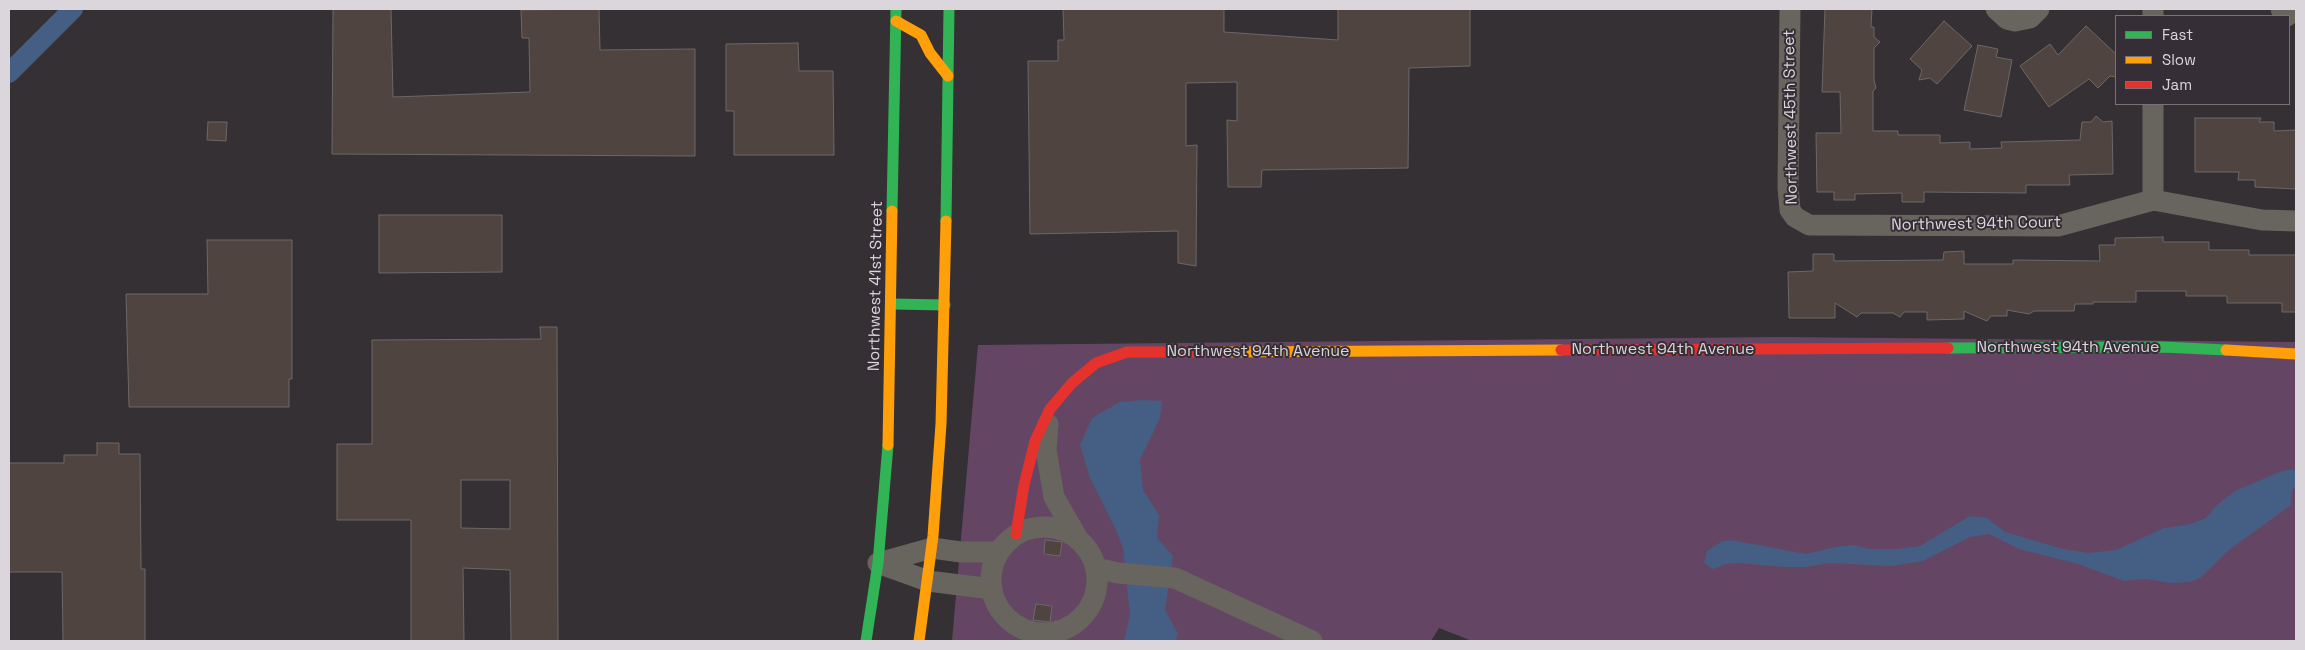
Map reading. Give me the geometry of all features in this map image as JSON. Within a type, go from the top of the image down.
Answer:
[{"type":"main road","name":"Northwest 41st Street","points":[[866,641],[878,563],[888,454],[896,9]]},
{"type":"main road","points":[[919,641],[932,548],[941,424],[945,305],[949,9]]},
{"type":"main road","points":[[896,22],[921,35],[930,53],[948,76]]},
{"type":"main road","points":[[892,304],[945,305]]},
{"type":"main road","name":"Northwest 94th Avenue","points":[[1016,534],[1024,485],[1035,441],[1050,408],[1072,383],[1096,363],[1127,352],[2164,347],[2296,354]]},
{"type":"street","name":"Northwest 45th Street","points":[[1790,9],[1788,187],[1790,210],[1795,217],[1802,221]]},
{"type":"street","points":[[1996,9],[2001,14],[2015,21],[2030,18],[2038,9]]},
{"type":"street","points":[[2153,105],[2153,200]]},
{"type":"street","name":"Northwest 94th Court","points":[[1802,221],[1817,225],[2058,226],[2153,200],[2262,220],[2296,221]]},
{"type":"street","points":[[1050,408],[1046,450],[1054,497],[1078,539],[1090,552],[1096,568],[1097,586],[1092,603],[1082,618],[1067,628],[1050,633],[1032,632],[1016,626],[1003,614],[994,599],[990,581],[993,564],[998,552],[1016,534],[1028,528],[1046,526],[1063,530],[1078,539]]},
{"type":"street","points":[[878,563],[932,548],[961,552],[998,552]]},
{"type":"street","points":[[878,563],[928,581],[992,589]]},
{"type":"street","points":[[1096,568],[1118,573],[1175,578],[1284,633],[1312,641]]},
{"type":"shaded area","points":[[1780,337],[2296,342],[2296,641],[1472,641],[1439,628],[1431,641],[952,641],[978,345]]},
{"type":"water","points":[[1162,401],[1160,418],[1140,460],[1143,490],[1159,515],[1157,538],[1173,556],[1165,610],[1178,634],[1175,641],[1124,641],[1130,615],[1123,548],[1090,478],[1080,445],[1092,418],[1120,402]]},
{"type":"water","points":[[2296,469],[2296,487],[2292,490],[2291,505],[2229,550],[2200,578],[2190,582],[2171,583],[2146,579],[2124,581],[2078,564],[2019,549],[1989,534],[1970,537],[1923,561],[1891,566],[1829,563],[1806,567],[1785,567],[1739,563],[1726,564],[1713,569],[1704,563],[1707,551],[1721,542],[1731,540],[1806,554],[1835,547],[1854,545],[1870,549],[1898,549],[1920,546],[1970,516],[1987,518],[2005,532],[2063,549],[2089,553],[2116,550],[2164,528],[2187,525],[2206,518],[2217,505],[2235,491],[2282,471]]},
{"type":"building","points":[[333,9],[391,9],[393,97],[530,92],[529,38],[522,38],[521,10],[599,9],[600,50],[695,49],[695,156],[332,154]]},
{"type":"building","points":[[1063,9],[1224,9],[1224,32],[1338,40],[1338,9],[1470,9],[1470,66],[1409,68],[1408,168],[1262,170],[1261,187],[1228,187],[1227,120],[1237,121],[1237,82],[1186,83],[1186,146],[1197,145],[1196,266],[1178,263],[1178,231],[1030,234],[1028,61],[1058,61],[1058,40],[1064,40]]},
{"type":"building","points":[[1825,9],[1872,9],[1871,27],[1874,27],[1874,37],[1880,42],[1874,48],[1874,80],[1876,88],[1873,91],[1873,131],[1898,131],[1898,135],[1940,135],[1940,143],[1970,142],[1970,149],[2002,148],[2001,142],[2080,140],[2082,122],[2091,122],[2096,116],[2103,122],[2112,121],[2113,174],[2069,175],[2070,185],[2026,185],[2026,193],[1924,192],[1924,202],[1902,202],[1902,193],[1855,194],[1855,200],[1834,200],[1834,192],[1817,192],[1816,133],[1841,133],[1840,92],[1822,92]]},
{"type":"building","points":[[1944,21],[1972,46],[1937,84],[1930,78],[1919,80],[1922,70],[1910,59]]},
{"type":"building","points":[[2086,26],[2115,53],[2115,77],[2110,76],[2098,88],[2089,79],[2049,107],[2020,66],[2050,44],[2058,55]]},
{"type":"building","points":[[798,43],[799,71],[833,71],[834,155],[734,155],[734,111],[726,111],[726,44]]},
{"type":"building","points":[[1978,45],[1998,49],[1996,57],[2012,60],[2001,117],[1964,110]]},
{"type":"building","points":[[2195,118],[2261,118],[2259,122],[2274,122],[2274,131],[2296,130],[2296,189],[2255,187],[2255,180],[2238,180],[2239,172],[2195,172]]},
{"type":"building","points":[[208,122],[227,122],[226,141],[207,140]]},
{"type":"building","points":[[379,215],[502,215],[502,272],[379,273]]},
{"type":"building","points":[[2163,237],[2163,242],[2209,242],[2209,250],[2249,250],[2249,255],[2296,255],[2296,312],[2282,312],[2282,303],[2227,303],[2227,296],[2186,296],[2186,291],[2136,291],[2136,302],[2075,304],[2074,311],[2034,311],[2029,314],[2007,310],[2007,316],[1991,316],[1987,321],[1964,311],[1964,319],[1927,320],[1927,312],[1904,312],[1900,317],[1893,313],[1861,313],[1857,317],[1835,303],[1835,318],[1789,318],[1788,272],[1813,271],[1813,254],[1834,254],[1834,261],[1943,260],[1944,252],[1964,251],[1964,264],[2013,264],[2013,260],[2100,261],[2099,245],[2115,245],[2115,238]]},
{"type":"building","points":[[207,240],[292,240],[292,379],[289,379],[289,407],[129,407],[126,294],[208,294]]},
{"type":"building","points":[[540,327],[557,327],[558,641],[511,641],[510,570],[463,568],[464,641],[411,641],[411,520],[337,520],[337,444],[372,444],[372,340],[541,339]],"holes":[[[461,480],[510,480],[510,529],[461,528]]]},
{"type":"building","points":[[97,443],[119,443],[119,454],[140,454],[141,569],[145,569],[145,641],[63,641],[62,572],[9,572],[9,463],[64,463],[64,455],[97,455]]},
{"type":"building","points":[[1045,540],[1062,542],[1060,556],[1044,554]]},
{"type":"building","points":[[1036,604],[1052,606],[1050,622],[1033,620]]},
{"type":"waterway","points":[[9,73],[73,9]]},
{"type":"traffic: fast","points":[[892,211],[896,9]]},
{"type":"traffic: fast","points":[[946,221],[949,9]]},
{"type":"traffic: fast","points":[[892,304],[945,305]]},
{"type":"traffic: fast","points":[[1948,348],[2163,347],[2226,350]]},
{"type":"traffic: fast","points":[[866,641],[878,563],[888,445]]},
{"type":"traffic: slow","points":[[896,21],[921,35],[930,53],[948,76]]},
{"type":"traffic: slow","points":[[888,445],[892,211]]},
{"type":"traffic: slow","points":[[919,641],[933,536],[941,424],[946,221]]},
{"type":"traffic: slow","points":[[1220,352],[1561,350]]},
{"type":"traffic: slow","points":[[2226,350],[2296,354]]},
{"type":"traffic: jam","points":[[1561,350],[1948,348]]},
{"type":"traffic: jam","points":[[1016,534],[1024,485],[1035,441],[1050,409],[1072,383],[1096,363],[1127,352],[1220,352]]}]
